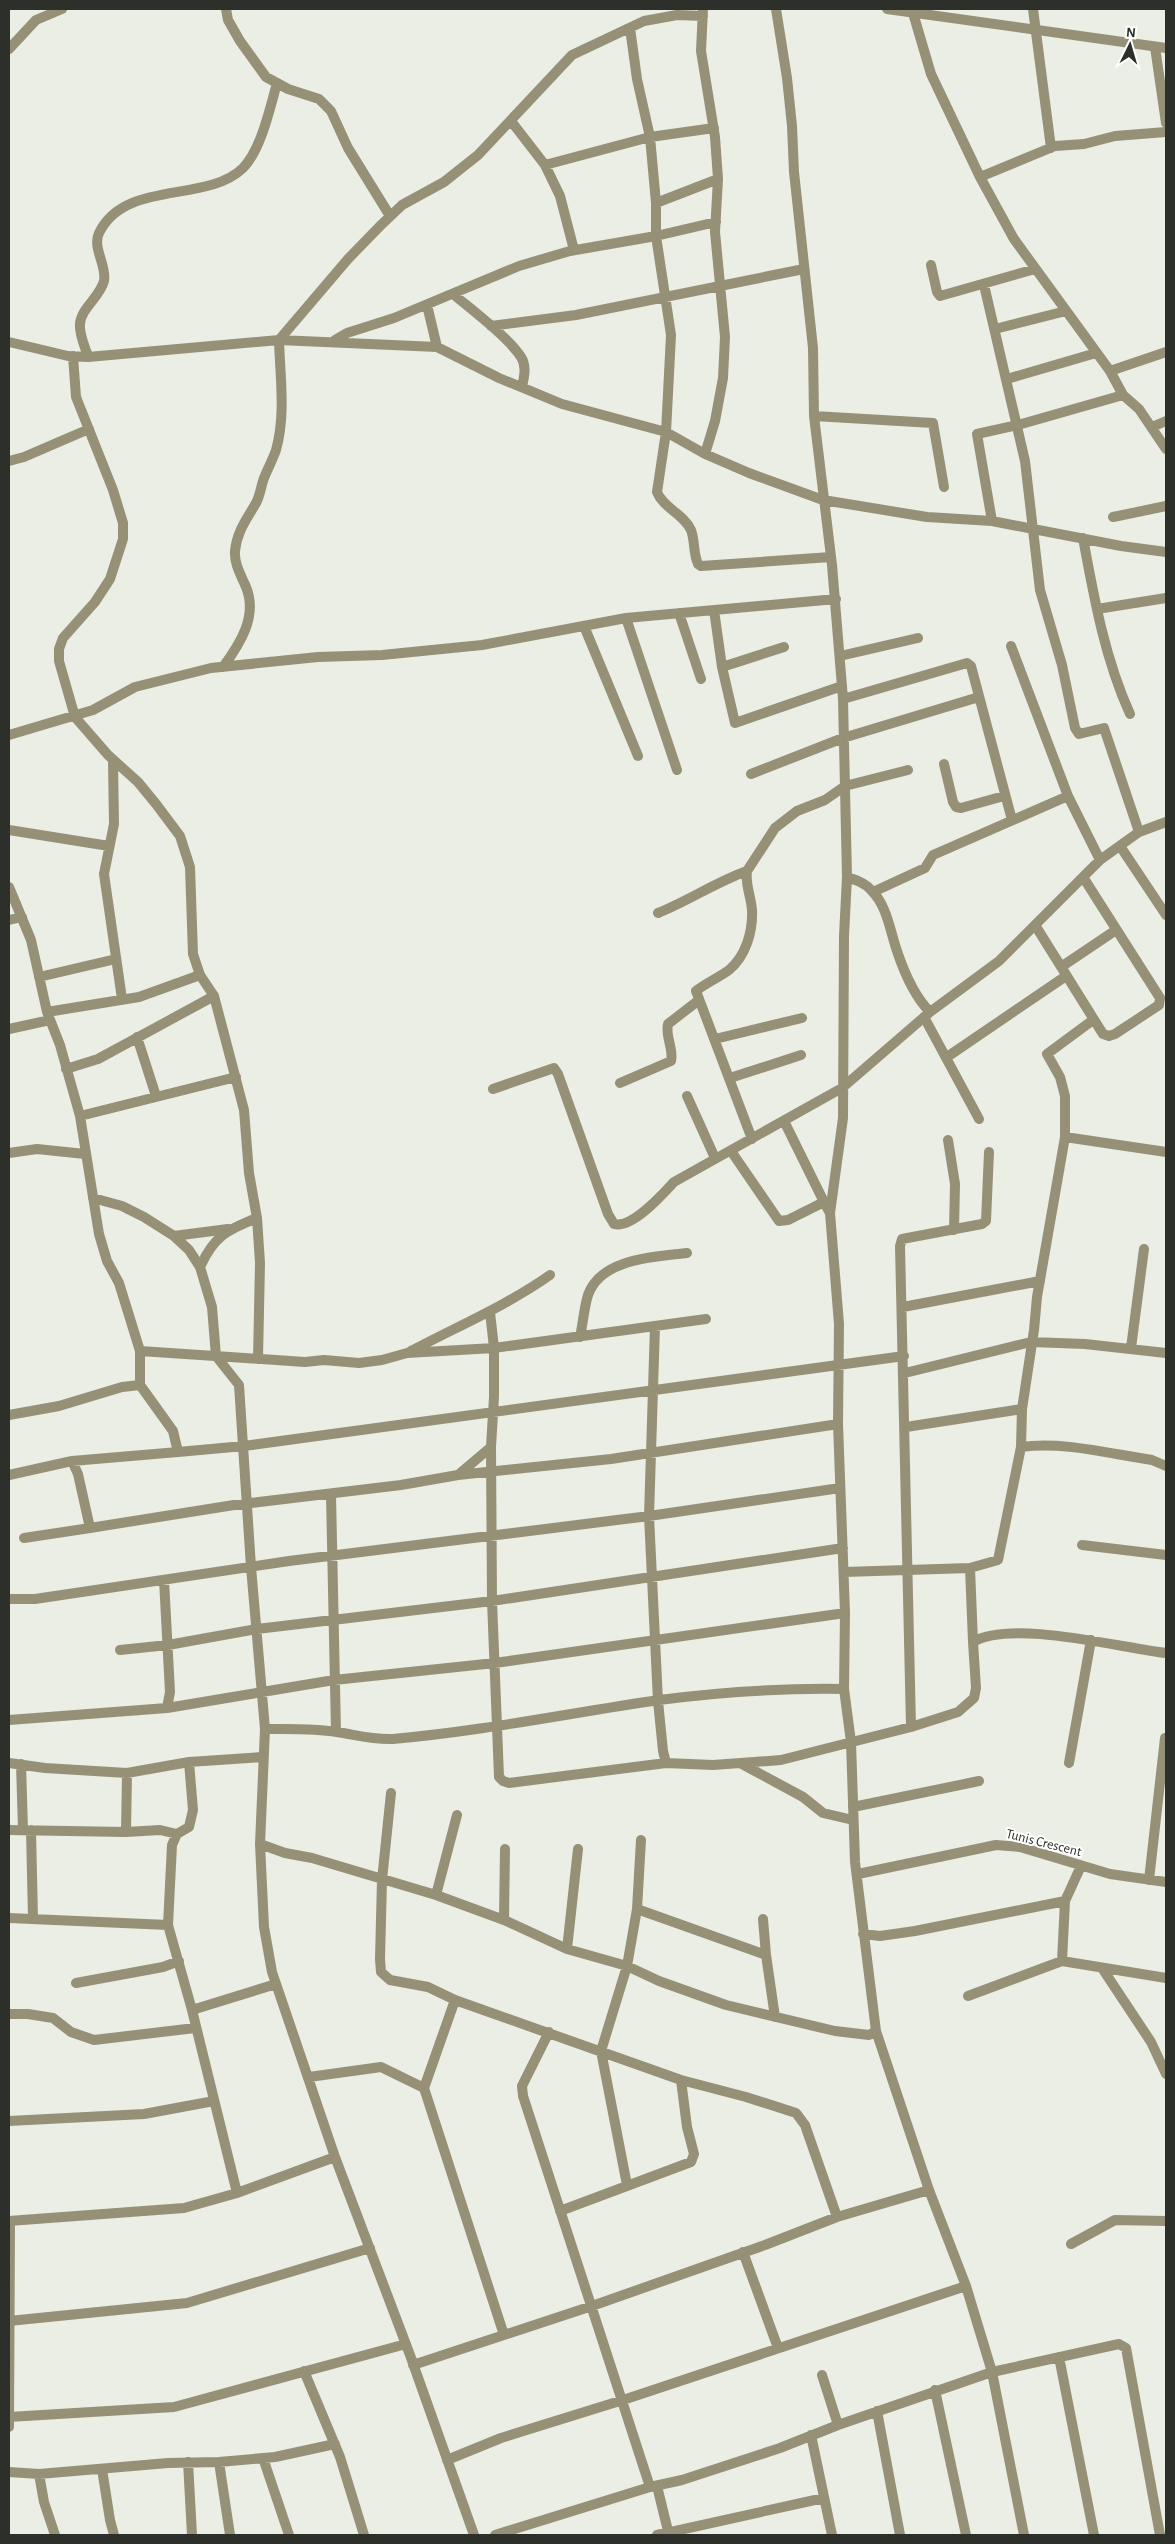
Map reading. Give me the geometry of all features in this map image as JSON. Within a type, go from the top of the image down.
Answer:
[{"type":"street","points":[[9,49],[36,20],[62,9]]},
{"type":"street","points":[[226,9],[228,20],[250,56],[266,77],[288,89],[319,98],[331,111],[348,148],[390,216]]},
{"type":"street","points":[[776,9],[787,78],[813,348],[814,416],[836,600],[843,699],[847,877],[843,1118],[830,1213],[839,1324],[838,1424],[845,1613],[844,1689],[851,1742],[852,1807],[864,1937],[869,1960],[876,2031],[929,2190],[966,2286],[992,2372],[1024,2535]]},
{"type":"street","points":[[887,9],[1166,48]]},
{"type":"street","points":[[1033,9],[1034,31],[1051,148]]},
{"type":"street","points":[[223,667],[240,643],[246,627],[250,605],[247,590],[237,569],[235,552],[238,536],[244,520],[257,502],[276,451],[281,427],[278,340],[348,259],[390,216],[402,205],[444,182],[478,155],[572,55],[644,21],[703,12],[701,52],[714,128],[718,179],[716,222],[725,337],[723,378],[715,420],[705,454]]},
{"type":"street","points":[[913,14],[931,74],[980,177],[1014,239],[1110,371],[1123,395],[1139,409],[1166,449]]},
{"type":"street","points":[[630,28],[637,78],[650,137],[656,204],[656,236],[671,335],[666,432],[657,492],[660,502],[690,529],[698,564],[702,566],[831,557]]},
{"type":"street","points":[[1155,47],[1166,123]]},
{"type":"street","points":[[88,357],[80,323],[82,317],[99,294],[104,280],[103,263],[97,246],[98,235],[104,225],[114,215],[140,200],[224,182],[244,167],[256,148],[277,83]]},
{"type":"street","points":[[511,121],[545,165],[560,196],[574,250]]},
{"type":"street","points":[[545,165],[650,137],[714,128]]},
{"type":"street","points":[[980,177],[1051,148],[1084,144],[1116,136],[1166,132]]},
{"type":"street","points":[[656,204],[718,179]]},
{"type":"street","points":[[334,341],[347,333],[427,305],[518,266],[574,250],[656,236],[716,222]]},
{"type":"street","points":[[931,265],[937,292],[940,296],[1035,269]]},
{"type":"street","points":[[491,326],[576,315],[666,296],[720,288],[804,269]]},
{"type":"street","points":[[984,285],[1026,461],[1040,590],[1062,665],[1077,733],[1104,728],[1139,832]]},
{"type":"street","points":[[453,294],[491,326],[522,357],[525,374],[522,387]]},
{"type":"street","points":[[427,305],[437,347]]},
{"type":"street","points":[[995,329],[1066,311]]},
{"type":"street","points":[[9,342],[73,356],[88,357],[278,340],[437,347],[458,359],[562,404],[666,432],[705,454],[749,473],[823,500],[927,517],[992,521],[1166,552]]},
{"type":"street","points":[[1110,371],[1166,352]]},
{"type":"street","points":[[1007,378],[1096,353]]},
{"type":"street","points":[[73,356],[76,397],[113,490],[123,523],[123,539],[110,579],[96,602],[63,638],[59,649],[66,689],[75,716],[113,760],[138,782],[180,836],[190,867],[193,954],[200,975],[214,996],[244,1110],[249,1173],[257,1218],[261,1288],[258,1359]]},
{"type":"street","points":[[992,521],[977,434],[1018,425],[1123,395]]},
{"type":"street","points":[[814,416],[933,423],[944,487]]},
{"type":"street","points":[[1152,427],[1166,420]]},
{"type":"street","points":[[9,461],[24,457],[89,429]]},
{"type":"street","points":[[1113,517],[1166,506]]},
{"type":"street","points":[[1083,538],[1097,609],[1115,682],[1130,714]]},
{"type":"street","points":[[1097,609],[1166,598]]},
{"type":"street","points":[[9,735],[93,710],[135,687],[187,673],[223,667],[318,656],[382,654],[482,645],[626,618],[836,600]]},
{"type":"street","points":[[714,610],[722,667],[735,723],[842,686]]},
{"type":"street","points":[[679,613],[701,679]]},
{"type":"street","points":[[626,618],[677,770]]},
{"type":"street","points":[[584,626],[638,756]]},
{"type":"street","points":[[840,656],[918,638]]},
{"type":"street","points":[[1011,646],[1068,796],[1100,860]]},
{"type":"street","points":[[722,667],[784,647]]},
{"type":"street","points":[[843,699],[967,663],[971,666],[1004,796],[1012,820]]},
{"type":"street","points":[[751,774],[843,738],[979,697]]},
{"type":"street","points":[[113,760],[114,824],[104,874],[122,999]]},
{"type":"street","points":[[944,764],[953,802],[956,807],[1004,796]]},
{"type":"street","points":[[752,1139],[696,991],[730,969],[741,955],[750,938],[752,909],[746,880],[747,871],[775,828],[797,811],[825,800],[845,786],[908,770]]},
{"type":"street","points":[[873,892],[925,868],[933,855],[1068,796]]},
{"type":"street","points":[[492,1089],[554,1068],[614,1224],[621,1226],[628,1223],[661,1196],[674,1182],[842,1088],[927,1015],[999,961],[1100,860],[1139,832],[1166,822]]},
{"type":"street","points":[[9,830],[110,846]]},
{"type":"street","points":[[1120,846],[1166,915]]},
{"type":"street","points":[[658,913],[706,892],[729,877],[747,871]]},
{"type":"street","points":[[847,877],[866,885],[873,892],[893,932],[896,950],[909,979],[979,1119]]},
{"type":"street","points":[[1035,925],[1103,1034],[1109,1036],[1159,1005],[1160,998],[1082,877]]},
{"type":"street","points":[[9,887],[31,940],[48,1016],[60,1045],[80,1116],[93,1198],[105,1252],[119,1283],[140,1351],[140,1385],[173,1431],[178,1452]]},
{"type":"street","points":[[9,920],[22,917]]},
{"type":"street","points":[[947,1057],[1063,972],[1116,930]]},
{"type":"street","points":[[39,977],[116,959]]},
{"type":"street","points":[[9,1029],[48,1016],[122,999],[139,997],[200,975]]},
{"type":"street","points":[[66,1069],[98,1059],[214,996]]},
{"type":"street","points":[[620,1083],[671,1061],[672,1055],[666,1031],[668,1024],[699,1000]]},
{"type":"street","points":[[715,1040],[802,1018]]},
{"type":"street","points":[[844,1572],[908,1568],[970,1568],[998,1560],[1021,1447],[1022,1409],[1031,1342],[1065,1137],[1065,1096],[1060,1077],[1047,1054],[1093,1020]]},
{"type":"street","points":[[137,1037],[156,1096]]},
{"type":"street","points":[[730,1078],[801,1055]]},
{"type":"street","points":[[80,1116],[236,1077]]},
{"type":"street","points":[[687,1096],[715,1158]]},
{"type":"street","points":[[784,1121],[830,1213]]},
{"type":"street","points":[[1065,1137],[1166,1152]]},
{"type":"street","points":[[948,1140],[955,1184],[954,1230]]},
{"type":"street","points":[[9,1153],[37,1148],[85,1154]]},
{"type":"street","points":[[730,1151],[780,1221],[788,1220],[824,1202]]},
{"type":"street","points":[[911,1727],[905,1373],[900,1246],[902,1240],[982,1224],[986,1221],[989,1152]]},
{"type":"street","points":[[93,1198],[122,1206],[174,1236],[189,1250],[200,1267],[212,1307],[216,1356],[239,1386],[251,1568],[265,1736],[260,1844],[264,1927],[276,1984],[335,2157],[406,2344],[474,2535]]},
{"type":"street","points":[[174,1236],[229,1229],[257,1218]]},
{"type":"street","points":[[200,1267],[207,1251],[215,1240],[229,1229]]},
{"type":"street","points":[[1131,1348],[1144,1249]]},
{"type":"street","points":[[580,1337],[589,1293],[599,1277],[617,1265],[687,1253]]},
{"type":"street","points":[[140,1351],[305,1362],[324,1360],[359,1363],[382,1360],[407,1353],[490,1312],[526,1292],[550,1275]]},
{"type":"street","points":[[903,1307],[1040,1281]]},
{"type":"street","points":[[490,1312],[494,1348],[491,1447],[492,1601],[498,1777],[509,1783],[666,1763],[713,1765],[781,1760],[911,1727],[958,1712],[974,1698],[976,1688],[970,1568]]},
{"type":"street","points":[[407,1353],[494,1348],[706,1319]]},
{"type":"street","points":[[655,1326],[649,1516],[658,1700],[666,1763]]},
{"type":"street","points":[[905,1373],[1031,1342],[1131,1348],[1166,1353]]},
{"type":"street","points":[[9,1475],[72,1461],[244,1446],[904,1356]]},
{"type":"street","points":[[9,1416],[58,1406],[122,1388],[140,1385]]},
{"type":"street","points":[[906,1427],[1022,1409]]},
{"type":"street","points":[[24,1538],[234,1505],[331,1495],[458,1475],[652,1453],[838,1424]]},
{"type":"street","points":[[1021,1447],[1039,1444],[1152,1460],[1166,1466]]},
{"type":"street","points":[[458,1475],[491,1447]]},
{"type":"street","points":[[72,1461],[78,1474],[90,1528]]},
{"type":"street","points":[[9,1599],[35,1599],[333,1556],[649,1516],[840,1488]]},
{"type":"street","points":[[331,1495],[336,1732]]},
{"type":"street","points":[[1082,1545],[1166,1554]]},
{"type":"street","points":[[120,1650],[168,1645],[257,1629],[492,1601],[843,1548]]},
{"type":"street","points":[[164,1580],[170,1692],[167,1708]]},
{"type":"street","points":[[9,1720],[167,1708],[334,1680],[495,1663],[845,1613]]},
{"type":"street","points":[[973,1642],[994,1635],[1017,1634],[1091,1640],[1166,1653]]},
{"type":"street","points":[[1069,1763],[1091,1640]]},
{"type":"street","points":[[265,1736],[336,1732],[367,1738],[391,1739],[497,1728],[658,1700],[789,1690],[844,1689]]},
{"type":"street","points":[[1149,1880],[1165,1738]]},
{"type":"street","points":[[9,1762],[45,1768],[127,1773],[189,1762],[263,1757]]},
{"type":"street","points":[[189,1762],[193,1810],[189,1827],[177,1834],[172,1844],[168,1925],[192,2010],[236,2193]]},
{"type":"street","points":[[21,1764],[33,1919]]},
{"type":"street","points":[[742,1764],[802,1797],[823,1813],[853,1820]]},
{"type":"street","points":[[126,1832],[127,1773]]},
{"type":"street","points":[[852,1807],[980,1781]]},
{"type":"street","points":[[391,1793],[382,1880],[381,1972],[390,1980],[428,1988],[455,2000],[681,2080],[746,2097],[796,2113],[805,2125],[837,2217]]},
{"type":"street","points":[[436,1895],[458,1815]]},
{"type":"street","points":[[9,1830],[126,1832],[160,1830],[177,1834]]},
{"type":"street","points":[[627,2185],[601,2051],[627,1966],[636,1909],[641,1840]]},
{"type":"street","points":[[260,1844],[285,1854],[312,1858],[436,1895],[504,1920],[568,1949],[627,1966],[659,1981],[726,2005],[834,2031],[869,2035],[876,2031]]},
{"type":"street","name":"Tunis Crescent","points":[[858,1874],[996,1845],[1020,1847],[1110,1874],[1166,1882]]},
{"type":"street","points":[[568,1949],[578,1848]]},
{"type":"street","points":[[504,1920],[505,1849]]},
{"type":"street","points":[[1062,1961],[1065,1901],[1081,1866]]},
{"type":"street","points":[[864,1937],[915,1931],[1065,1901]]},
{"type":"street","points":[[636,1909],[766,1955]]},
{"type":"street","points":[[9,1918],[168,1925]]},
{"type":"street","points":[[763,1919],[775,2017]]},
{"type":"street","points":[[76,1983],[163,1967],[179,1961]]},
{"type":"street","points":[[968,1996],[1062,1961],[1166,1978]]},
{"type":"street","points":[[1102,1968],[1151,2042],[1166,2074]]},
{"type":"street","points":[[192,2010],[276,1984]]},
{"type":"street","points":[[455,2000],[424,2088],[504,2335]]},
{"type":"street","points":[[9,2014],[28,2014],[54,2018],[71,2032],[94,2040],[195,2028]]},
{"type":"street","points":[[549,2032],[522,2086],[523,2096],[669,2534]]},
{"type":"street","points":[[309,2077],[381,2067],[424,2088]]},
{"type":"street","points":[[560,2211],[627,2185],[667,2173],[692,2162],[694,2154],[687,2127],[681,2080]]},
{"type":"street","points":[[9,2121],[144,2114],[214,2101]]},
{"type":"street","points":[[335,2157],[236,2193],[184,2208],[9,2221],[9,2420],[174,2407],[406,2344]]},
{"type":"street","points":[[413,2365],[592,2306],[837,2217],[929,2190]]},
{"type":"street","points":[[1071,2244],[1116,2220],[1166,2221]]},
{"type":"street","points":[[9,2321],[187,2303],[370,2248]]},
{"type":"street","points":[[743,2252],[778,2348]]},
{"type":"street","points":[[447,2460],[501,2438],[623,2400],[966,2286]]},
{"type":"street","points":[[495,2535],[780,2448],[876,2411],[992,2372],[1119,2344],[1126,2348],[1160,2535]]},
{"type":"street","points":[[1059,2356],[1094,2535]]},
{"type":"street","points":[[304,2371],[335,2444],[364,2535]]},
{"type":"street","points":[[822,2375],[838,2425]]},
{"type":"street","points":[[935,2390],[966,2535]]},
{"type":"street","points":[[876,2411],[900,2535]]},
{"type":"street","points":[[811,2436],[832,2535]]},
{"type":"street","points":[[9,2472],[39,2474],[188,2462],[219,2462],[263,2458],[335,2444]]},
{"type":"street","points":[[263,2458],[289,2535]]},
{"type":"street","points":[[188,2462],[192,2535]]},
{"type":"street","points":[[219,2462],[230,2535]]},
{"type":"street","points":[[102,2469],[114,2535]]},
{"type":"street","points":[[39,2474],[44,2502],[55,2535]]},
{"type":"street","points":[[657,2535],[669,2534],[824,2498]]}]
